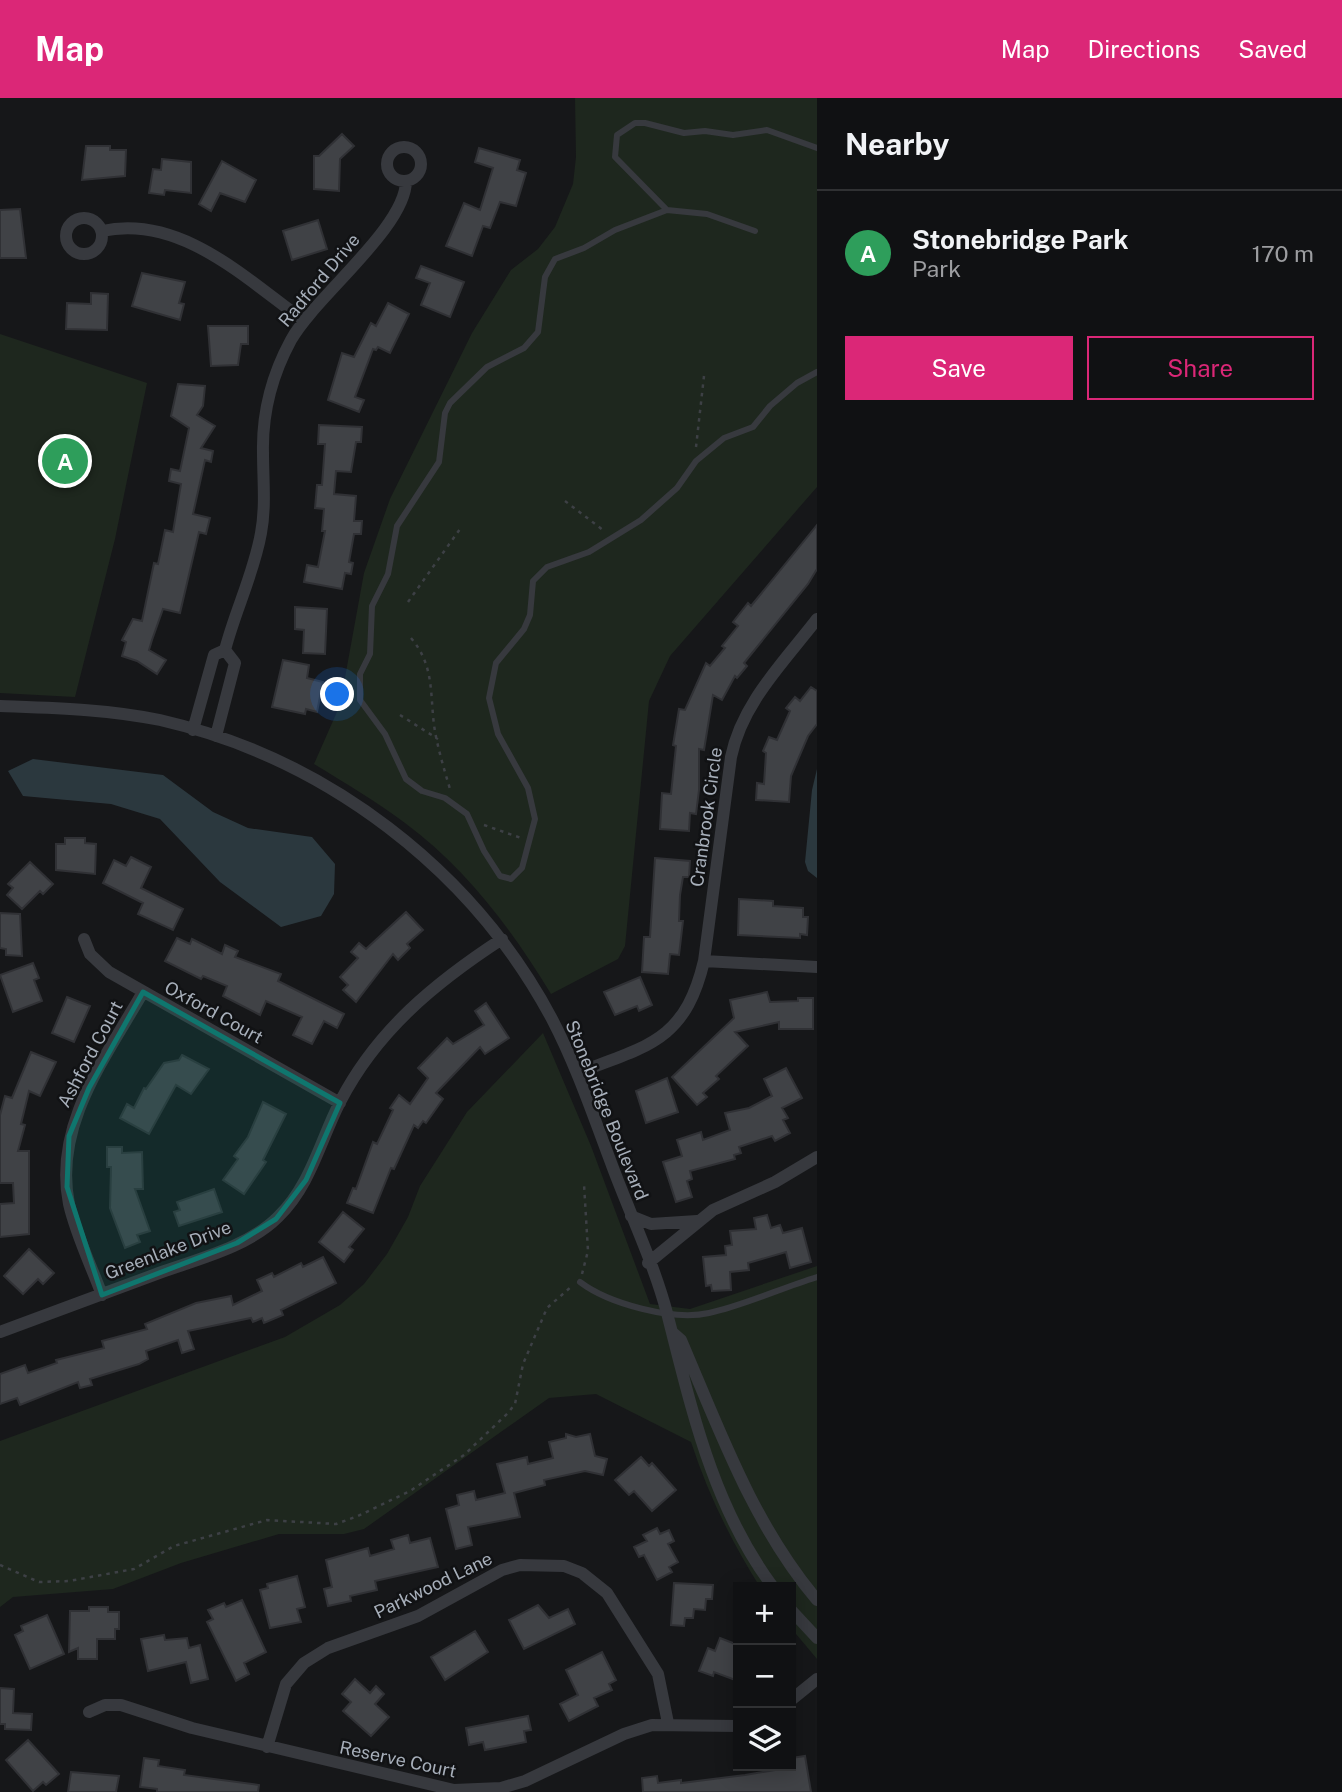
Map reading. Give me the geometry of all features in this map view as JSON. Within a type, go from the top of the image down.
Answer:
[{"type":"street","name":"Radford Drive","points":[[193,730],[214,655],[225,650],[261,534],[264,501],[263,435],[270,393],[283,356],[303,320],[373,243],[401,202],[405,181]]},
{"type":"street","points":[[102,231],[130,228],[181,239],[216,258],[303,320]]},
{"type":"street","name":"Cranbrook Circle","points":[[577,1073],[641,1048],[677,1025],[698,989],[705,961],[733,744],[746,712],[817,619]]},
{"type":"street","name":"Radford Drive","points":[[216,736],[235,663],[225,650]]},
{"type":"street","name":"Stonebridge Boulevard","points":[[0,706],[124,713],[216,736],[275,758],[308,775],[384,823],[467,897],[502,939],[553,1020],[577,1073],[666,1312],[712,1478],[736,1532],[769,1582]]},
{"type":"street","name":"Oxford Court","points":[[84,939],[90,954],[98,962],[143,992],[340,1103]]},
{"type":"street","name":"Greenlake Drive","points":[[0,1332],[216,1252],[276,1219],[306,1180],[340,1103],[362,1063],[389,1029],[460,966],[502,939]]},
{"type":"street","points":[[705,961],[817,967]]},
{"type":"street","name":"Ashford Court","points":[[102,1294],[72,1214],[66,1161],[69,1136],[80,1105],[143,992]]},
{"type":"street","points":[[649,1264],[698,1221],[729,1201],[775,1182],[817,1157]]},
{"type":"street","points":[[631,1216],[651,1224],[698,1221]]},
{"type":"street","name":"Stonebridge Boulevard","points":[[670,1331],[681,1340],[766,1530],[791,1569],[817,1600]]},
{"type":"street","name":"Parkwood Lane","points":[[267,1747],[286,1684],[304,1663],[328,1648],[418,1616],[502,1570],[520,1565],[564,1566],[582,1573],[607,1593],[658,1674],[668,1723]]},
{"type":"street","points":[[796,1615],[817,1638]]},
{"type":"street","points":[[796,1696],[817,1679]]},
{"type":"street","name":"Reserve Court","points":[[89,1712],[105,1704],[121,1705],[192,1728],[432,1787],[477,1791],[526,1782],[624,1734],[668,1723],[733,1726]]},
{"type":"lane","points":[[667,210],[615,157],[617,135],[635,124],[652,124],[674,132],[705,131],[724,135],[767,130],[817,148]]},
{"type":"lane","points":[[755,231],[707,214],[667,210],[615,230],[584,248],[560,257],[550,265],[542,288],[538,332],[524,348],[486,367],[450,403],[439,462],[397,526],[388,574],[372,606],[370,654],[360,674],[360,700],[385,734],[406,779],[422,791],[457,805],[467,814],[484,851],[500,876],[511,878],[516,875],[535,830],[528,788],[498,734],[490,708],[492,674],[502,652],[524,629],[530,615],[533,581],[547,567],[590,552],[641,520],[677,488],[695,461],[724,438],[753,427],[770,406],[797,383],[817,372]]},
{"type":"lane","points":[[580,1282],[616,1301],[639,1308],[708,1313],[817,1277]]},
{"type":"path","points":[[695,461],[704,376]]},
{"type":"path","points":[[565,501],[613,539]]},
{"type":"path","points":[[408,602],[460,529]]},
{"type":"path","points":[[411,638],[429,667],[438,739],[457,805]]},
{"type":"path","points":[[400,715],[438,739]]},
{"type":"path","points":[[467,814],[481,824],[531,840]]},
{"type":"path","points":[[0,1565],[38,1582],[69,1581],[134,1569],[174,1546],[267,1520],[335,1524],[358,1517],[410,1491],[464,1455],[515,1404],[523,1364],[547,1308],[566,1289],[580,1282],[588,1251],[584,1184]]},
{"type":"highlighted area","points":[[143,992],[340,1103],[306,1180],[276,1219],[237,1243],[102,1295],[67,1187],[69,1136],[89,1088]]},
{"type":"shaded area","points":[[575,98],[817,98],[817,487],[670,656],[649,701],[625,946],[618,959],[551,994],[504,924],[448,860],[394,815],[314,764],[340,705],[364,573],[390,499],[472,333],[511,270],[538,249],[555,227],[573,184],[576,157]]},
{"type":"shaded area","points":[[0,334],[147,383],[115,539],[75,697],[0,693]]},
{"type":"shaded area","points":[[33,759],[163,775],[213,812],[248,828],[312,837],[335,864],[334,894],[321,916],[281,927],[220,882],[160,819],[111,804],[23,796],[8,771]]},
{"type":"shaded area","points":[[817,769],[817,878],[808,871],[805,862],[812,790]]},
{"type":"shaded area","points":[[543,1033],[591,1146],[650,1304],[690,1309],[817,1266],[817,1659],[796,1634],[796,1582],[757,1582],[721,1517],[691,1442],[596,1394],[549,1398],[364,1529],[344,1534],[279,1534],[181,1563],[113,1589],[13,1597],[0,1607],[0,1441],[285,1337],[340,1305],[364,1284],[387,1254],[408,1217],[420,1186],[467,1112]]},
{"type":"building","points":[[342,134],[354,146],[340,159],[339,191],[314,189],[314,156],[319,156]]},
{"type":"building","points":[[86,146],[110,146],[110,150],[126,150],[125,176],[82,180]]},
{"type":"building","points":[[479,148],[520,160],[517,170],[526,173],[516,206],[500,202],[490,228],[483,226],[472,256],[446,246],[464,203],[480,210],[493,168],[475,162]]},
{"type":"building","points":[[162,159],[191,162],[191,193],[165,190],[164,195],[149,193],[153,169],[161,170]]},
{"type":"building","points":[[222,161],[256,180],[245,202],[220,193],[211,211],[199,204]]},
{"type":"building","points":[[20,209],[26,258],[0,258],[0,210]]},
{"type":"building","points":[[318,220],[327,249],[292,260],[283,231]]},
{"type":"building","points":[[421,266],[464,282],[450,317],[421,305],[430,283],[416,278]]},
{"type":"building","points":[[142,273],[185,282],[179,303],[184,304],[180,320],[132,306]]},
{"type":"building","points":[[91,293],[108,294],[107,330],[66,329],[67,303],[91,304]]},
{"type":"building","points":[[388,303],[409,314],[390,353],[378,347],[373,349],[355,397],[364,400],[359,412],[328,400],[342,353],[354,357],[371,323],[376,326]]},
{"type":"building","points":[[208,326],[248,326],[248,344],[241,344],[238,365],[211,366]]},
{"type":"building","points":[[178,384],[205,386],[203,406],[197,415],[215,426],[201,448],[213,451],[211,462],[205,460],[193,514],[210,518],[206,534],[199,532],[180,613],[163,609],[152,640],[149,650],[166,660],[157,674],[137,661],[122,656],[126,642],[122,640],[133,619],[142,621],[154,563],[158,564],[165,530],[173,532],[181,484],[169,481],[171,469],[180,471],[189,428],[171,416]]},
{"type":"building","points":[[319,425],[362,427],[361,442],[356,442],[351,472],[336,471],[334,494],[356,496],[354,521],[362,521],[361,534],[354,534],[349,562],[353,563],[351,574],[345,573],[342,589],[304,582],[307,565],[318,567],[325,531],[322,531],[324,509],[315,508],[317,485],[322,485],[325,444],[318,444]]},
{"type":"building","points":[[817,525],[817,569],[808,584],[744,663],[747,666],[737,678],[735,676],[722,700],[713,695],[704,750],[699,749],[699,790],[696,814],[690,813],[689,831],[660,829],[662,793],[671,794],[676,746],[673,745],[679,709],[685,710],[706,663],[710,666],[725,648],[722,646],[738,626],[733,622],[748,603],[751,606]]},
{"type":"building","points":[[295,607],[327,609],[325,654],[303,653],[304,630],[295,629]]},
{"type":"building","points":[[283,660],[309,665],[307,678],[323,682],[317,712],[306,709],[305,714],[272,707]]},
{"type":"building","points":[[811,687],[817,691],[817,724],[808,736],[791,776],[789,802],[756,800],[757,783],[764,784],[766,753],[763,751],[769,737],[777,740],[790,711],[786,708],[795,697],[800,701]]},
{"type":"building","points":[[65,838],[85,838],[85,843],[96,844],[95,874],[56,870],[56,844],[65,844]]},
{"type":"building","points":[[131,857],[151,867],[141,888],[183,909],[173,930],[138,914],[143,903],[103,883],[114,860],[126,866]]},
{"type":"building","points":[[655,858],[690,861],[689,877],[683,877],[680,895],[679,921],[683,921],[679,955],[670,954],[668,974],[642,972],[644,937],[650,937]]},
{"type":"building","points":[[30,862],[53,884],[43,894],[40,891],[22,909],[7,895],[13,888],[8,884]]},
{"type":"building","points":[[739,899],[773,901],[773,906],[803,908],[803,917],[808,917],[807,935],[800,934],[800,938],[738,935]]},
{"type":"building","points":[[406,912],[423,930],[407,944],[410,948],[398,960],[393,954],[356,1002],[343,990],[348,985],[340,977],[358,958],[351,952],[359,943],[366,949]]},
{"type":"building","points":[[0,913],[20,914],[22,956],[6,955],[6,949],[0,948]]},
{"type":"building","points":[[177,938],[190,944],[192,939],[222,954],[225,945],[238,951],[235,957],[281,974],[278,981],[344,1014],[337,1028],[324,1021],[312,1044],[293,1035],[302,1017],[266,1001],[260,1015],[223,996],[227,986],[203,976],[201,979],[165,961]]},
{"type":"building","points":[[33,963],[39,978],[34,980],[42,1001],[13,1012],[0,975]]},
{"type":"building","points":[[640,977],[652,1005],[639,1011],[637,1006],[615,1015],[604,992]]},
{"type":"building","points":[[767,992],[770,1002],[813,998],[813,1029],[779,1029],[779,1022],[735,1032],[748,1046],[716,1076],[719,1079],[703,1093],[707,1097],[697,1105],[672,1077],[734,1018],[730,1000]]},
{"type":"building","points":[[67,997],[90,1006],[74,1042],[52,1033]]},
{"type":"building","points":[[486,1003],[509,1038],[485,1054],[480,1047],[436,1093],[443,1099],[426,1123],[423,1121],[418,1128],[414,1125],[394,1169],[391,1168],[373,1213],[347,1203],[353,1188],[356,1189],[373,1142],[377,1144],[393,1110],[390,1108],[399,1095],[410,1104],[428,1078],[418,1068],[447,1038],[453,1044],[484,1025],[475,1011]]},
{"type":"building","points":[[31,1052],[56,1062],[40,1096],[29,1091],[21,1124],[25,1125],[18,1151],[29,1151],[29,1234],[0,1237],[0,1204],[14,1203],[13,1183],[0,1183],[0,1115],[5,1096],[12,1098]]},
{"type":"building","points":[[182,1055],[209,1069],[191,1094],[176,1085],[149,1134],[120,1118],[127,1104],[134,1108],[144,1088],[146,1089],[164,1063],[179,1060]]},
{"type":"building","points":[[786,1068],[802,1098],[782,1108],[788,1118],[783,1120],[790,1133],[775,1141],[772,1136],[739,1147],[741,1153],[734,1155],[735,1159],[690,1171],[692,1179],[687,1181],[692,1197],[676,1202],[663,1162],[682,1156],[677,1140],[701,1132],[703,1140],[730,1130],[725,1113],[749,1108],[772,1096],[764,1079]]},
{"type":"building","points":[[667,1078],[678,1112],[646,1123],[636,1091]]},
{"type":"building","points":[[263,1102],[286,1114],[263,1160],[266,1162],[244,1194],[223,1180],[238,1159],[234,1156],[248,1137]]},
{"type":"building","points":[[107,1147],[122,1147],[122,1153],[142,1152],[143,1189],[135,1189],[150,1231],[137,1235],[140,1242],[125,1248],[110,1208],[111,1167],[107,1167]]},
{"type":"building","points":[[214,1189],[222,1212],[179,1226],[174,1212],[180,1210],[177,1202]]},
{"type":"building","points":[[343,1212],[364,1229],[349,1247],[353,1250],[344,1262],[319,1242]]},
{"type":"building","points":[[767,1215],[771,1228],[780,1225],[783,1233],[802,1228],[811,1262],[790,1268],[786,1252],[748,1263],[749,1270],[730,1272],[731,1290],[712,1291],[711,1285],[706,1286],[703,1257],[726,1255],[725,1246],[732,1245],[730,1231],[756,1229],[754,1218]]},
{"type":"building","points":[[29,1249],[54,1273],[43,1284],[38,1279],[23,1294],[4,1276]]},
{"type":"building","points":[[323,1257],[336,1283],[281,1310],[283,1315],[264,1323],[262,1318],[253,1322],[251,1318],[188,1331],[194,1349],[182,1353],[178,1340],[146,1351],[148,1359],[139,1364],[90,1379],[92,1385],[80,1388],[78,1382],[20,1405],[17,1398],[0,1404],[0,1374],[25,1365],[28,1373],[57,1363],[56,1360],[104,1348],[102,1341],[147,1329],[145,1324],[196,1303],[231,1296],[233,1305],[262,1291],[257,1280],[272,1273],[274,1277],[301,1263],[303,1267]]},
{"type":"building","points":[[566,1434],[576,1437],[590,1434],[595,1456],[607,1459],[603,1475],[585,1471],[544,1480],[545,1485],[514,1493],[520,1517],[468,1527],[472,1545],[456,1549],[446,1509],[459,1505],[457,1495],[474,1491],[476,1500],[505,1493],[497,1464],[527,1457],[528,1464],[553,1458],[549,1442],[566,1438]]},
{"type":"building","points":[[641,1457],[649,1466],[652,1463],[676,1490],[652,1511],[634,1491],[629,1495],[615,1480]]},
{"type":"building","points":[[657,1528],[660,1534],[669,1530],[674,1541],[668,1544],[678,1562],[669,1567],[672,1572],[657,1580],[644,1555],[639,1557],[634,1547],[647,1541],[643,1535]]},
{"type":"building","points":[[408,1535],[410,1543],[430,1538],[438,1567],[375,1581],[377,1590],[350,1596],[351,1601],[328,1606],[324,1589],[332,1587],[326,1560],[368,1548],[370,1556],[394,1549],[391,1540]]},
{"type":"building","points":[[297,1576],[305,1607],[297,1609],[301,1622],[270,1628],[260,1590],[268,1588],[267,1584]]},
{"type":"building","points":[[674,1583],[713,1585],[712,1599],[706,1599],[705,1610],[694,1609],[693,1618],[685,1618],[684,1626],[671,1625]]},
{"type":"building","points":[[242,1600],[266,1652],[244,1663],[249,1674],[236,1681],[207,1622],[213,1619],[208,1610],[224,1603],[226,1607]]},
{"type":"building","points":[[538,1605],[549,1618],[568,1609],[575,1624],[524,1649],[509,1620]]},
{"type":"building","points":[[89,1607],[108,1607],[108,1612],[119,1612],[119,1629],[115,1629],[115,1639],[97,1639],[97,1659],[78,1659],[78,1648],[69,1652],[70,1611],[89,1611]]},
{"type":"building","points":[[47,1615],[64,1654],[30,1669],[15,1635],[23,1631],[21,1626]]},
{"type":"building","points":[[475,1631],[488,1652],[445,1680],[431,1657]]},
{"type":"building","points":[[164,1635],[165,1640],[187,1638],[189,1648],[200,1645],[208,1679],[191,1683],[186,1662],[148,1671],[141,1639]]},
{"type":"building","points":[[720,1638],[733,1643],[733,1679],[714,1672],[713,1676],[699,1671],[708,1648],[715,1651]]},
{"type":"building","points":[[602,1652],[616,1680],[609,1684],[612,1690],[594,1698],[598,1706],[569,1721],[560,1704],[578,1695],[566,1670]]},
{"type":"building","points":[[355,1679],[370,1693],[376,1686],[384,1694],[375,1704],[389,1717],[371,1736],[343,1711],[351,1702],[342,1694]]},
{"type":"building","points":[[0,1688],[14,1689],[13,1713],[32,1714],[31,1730],[5,1729],[5,1724],[0,1724]]},
{"type":"building","points":[[528,1716],[531,1730],[524,1731],[526,1742],[485,1750],[483,1742],[469,1745],[466,1728]]},
{"type":"building","points":[[28,1740],[59,1774],[33,1791],[6,1760]]},
{"type":"building","points":[[805,1756],[811,1792],[643,1792],[642,1778],[657,1776],[658,1783],[681,1780],[681,1783],[769,1771],[796,1771],[796,1757]]},
{"type":"building","points":[[144,1758],[159,1760],[158,1766],[185,1770],[184,1775],[259,1785],[258,1792],[157,1792],[157,1789],[140,1787]]},
{"type":"building","points":[[71,1772],[119,1776],[116,1792],[68,1792]]},
{"type":"place","name":"Stonebridge Park","points":[[65,461]]}]
